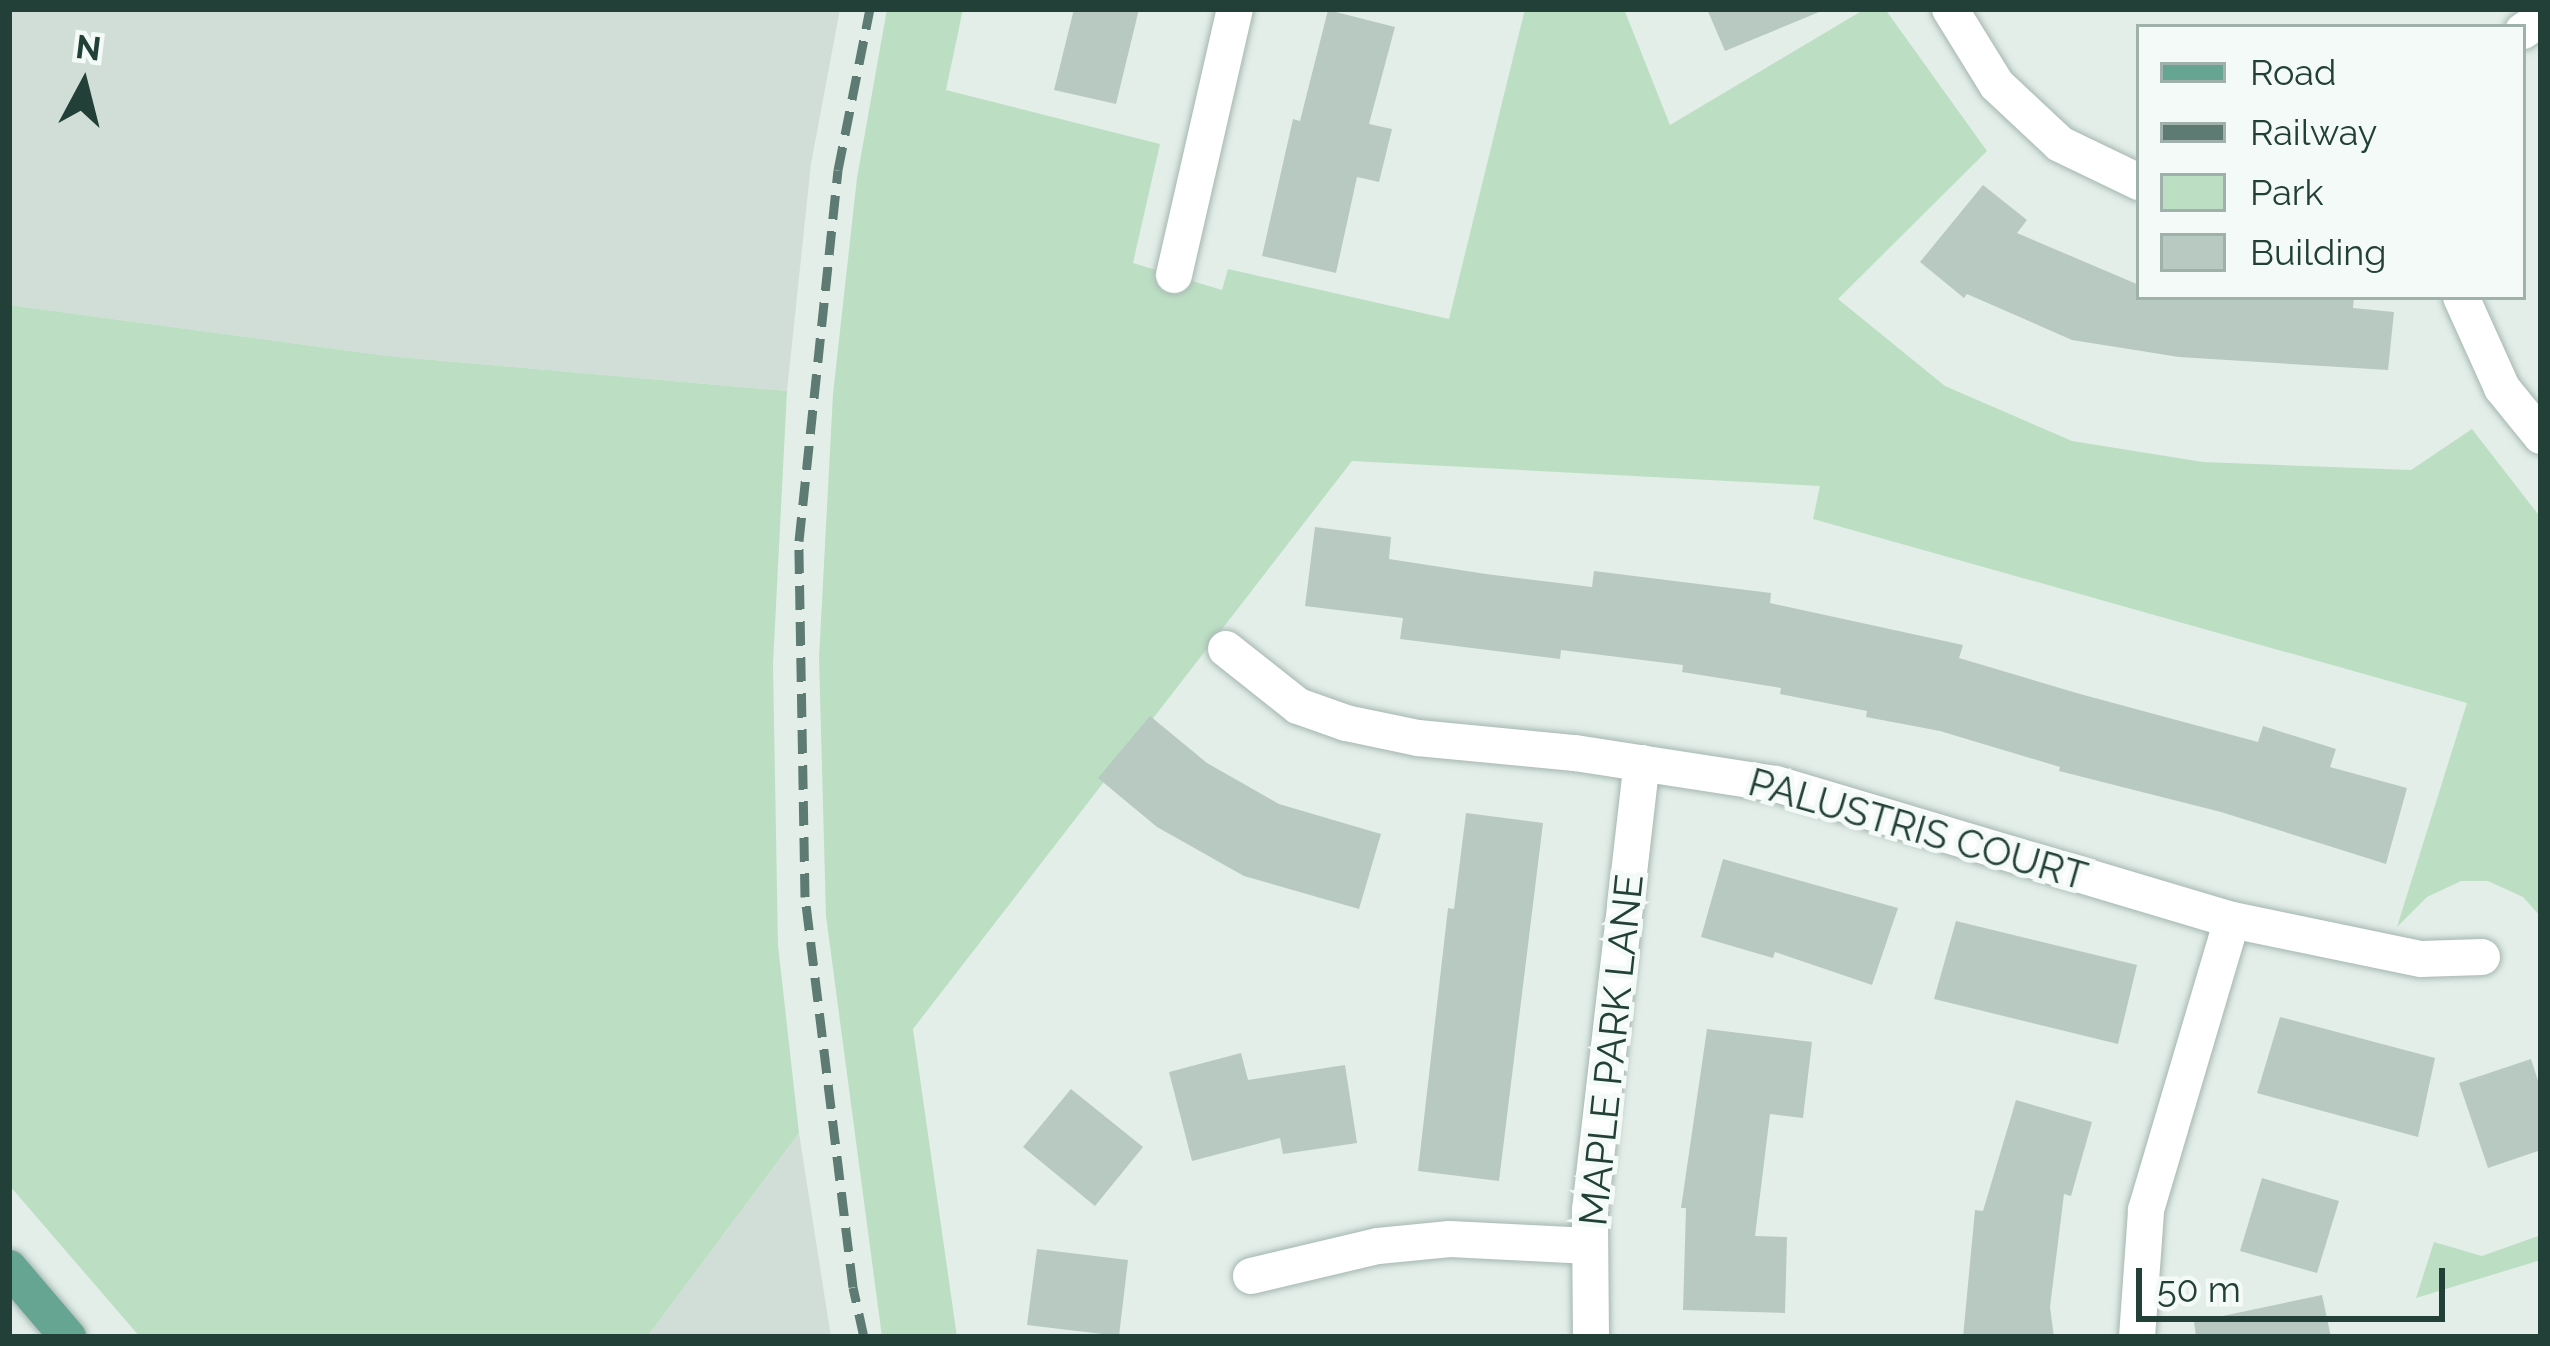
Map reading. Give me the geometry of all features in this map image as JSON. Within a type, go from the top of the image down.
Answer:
[{"type":"main road","points":[[9,1268],[68,1337]]},
{"type":"street","points":[[1174,275],[1235,9]]},
{"type":"street","points":[[1950,9],[1997,86],[2060,144],[2136,181]]},
{"type":"street","points":[[2462,300],[2502,388],[2541,436]]},
{"type":"street","name":"PALUSTRIS COURT","points":[[1226,649],[1298,706],[1346,723],[1418,738],[1642,763],[1776,784],[2232,920],[2421,959],[2482,957]]},
{"type":"street","name":"MAPLE PARK LANE","points":[[1591,1337],[1590,1246],[1642,763]]},
{"type":"street","points":[[2137,1337],[2146,1210],[2232,920]]},
{"type":"street","points":[[1251,1276],[1378,1246],[1450,1240],[1590,1246]]},
{"type":"shaded area","points":[[9,9],[840,9],[811,164],[787,391],[388,356],[9,305]]},
{"type":"shaded area","points":[[799,1133],[831,1337],[647,1337]]},
{"type":"green space","points":[[887,9],[963,9],[946,90],[1160,144],[1133,263],[1222,290],[1228,269],[1449,319],[1525,9],[1624,9],[1670,125],[1865,9],[1885,9],[1987,151],[1838,299],[1945,386],[2072,441],[2203,462],[2411,470],[2472,429],[2541,518],[2541,917],[2523,897],[2488,881],[2461,881],[2427,897],[2397,927],[2467,703],[1813,519],[1820,486],[1352,461],[913,1029],[957,1337],[882,1337],[826,916],[819,658],[833,394],[857,178]]},
{"type":"green space","points":[[9,305],[388,356],[787,391],[773,664],[778,945],[799,1133],[647,1337],[140,1337],[9,1185]]},
{"type":"green space","points":[[2541,1235],[2541,1260],[2416,1298],[2434,1242],[2482,1256]]},
{"type":"building","points":[[1074,9],[1139,9],[1116,104],[1054,90]]},
{"type":"building","points":[[1707,9],[1824,9],[1824,10],[1725,51]]},
{"type":"building","points":[[1328,10],[1395,27],[1369,124],[1392,129],[1379,182],[1357,177],[1336,273],[1262,256],[1293,119],[1300,121]]},
{"type":"building","points":[[1983,185],[2027,220],[2017,233],[2136,284],[2136,300],[2354,300],[2353,308],[2394,312],[2388,370],[2179,357],[2072,340],[1967,294],[1964,298],[1920,262]]},
{"type":"building","points":[[1315,527],[1391,537],[1389,559],[1486,574],[1592,587],[1594,571],[1771,593],[1770,603],[1963,645],[1959,658],[2080,694],[2258,742],[2263,726],[2336,749],[2330,767],[2407,788],[2386,864],[2221,812],[2059,771],[2060,767],[1940,731],[1866,717],[1867,711],[1780,694],[1781,688],[1682,672],[1683,665],[1561,650],[1560,659],[1400,639],[1403,618],[1305,606]]},
{"type":"building","points":[[1150,716],[1207,763],[1279,804],[1381,834],[1359,909],[1244,876],[1157,827],[1098,778]]},
{"type":"building","points":[[1466,813],[1543,823],[1499,1181],[1418,1171],[1448,908],[1454,909]]},
{"type":"building","points":[[1723,859],[1898,908],[1872,985],[1775,952],[1773,958],[1701,937]]},
{"type":"building","points":[[1956,921],[2137,965],[2118,1044],[1934,999]]},
{"type":"building","points":[[2280,1017],[2435,1058],[2418,1137],[2257,1093]]},
{"type":"building","points":[[1707,1029],[1812,1042],[1803,1118],[1770,1114],[1755,1236],[1787,1237],[1785,1313],[1683,1310],[1686,1208],[1681,1208]]},
{"type":"building","points":[[1241,1053],[1248,1080],[1345,1065],[1357,1143],[1283,1154],[1280,1138],[1192,1161],[1169,1072]]},
{"type":"building","points":[[2531,1059],[2541,1090],[2541,1150],[2488,1168],[2459,1083]]},
{"type":"building","points":[[1071,1089],[1143,1147],[1095,1206],[1023,1147]]},
{"type":"building","points":[[2016,1100],[2092,1122],[2071,1196],[2064,1194],[2050,1307],[2054,1337],[1963,1337],[1975,1210],[1983,1211]]},
{"type":"building","points":[[2262,1178],[2339,1201],[2317,1273],[2240,1251]]},
{"type":"building","points":[[1037,1249],[1128,1260],[1119,1336],[1027,1325]]},
{"type":"building","points":[[2322,1295],[2331,1337],[2196,1337],[2194,1322]]},
{"type":"railway","points":[[864,1337],[853,1287],[805,897],[799,541],[838,170],[870,9]]}]
